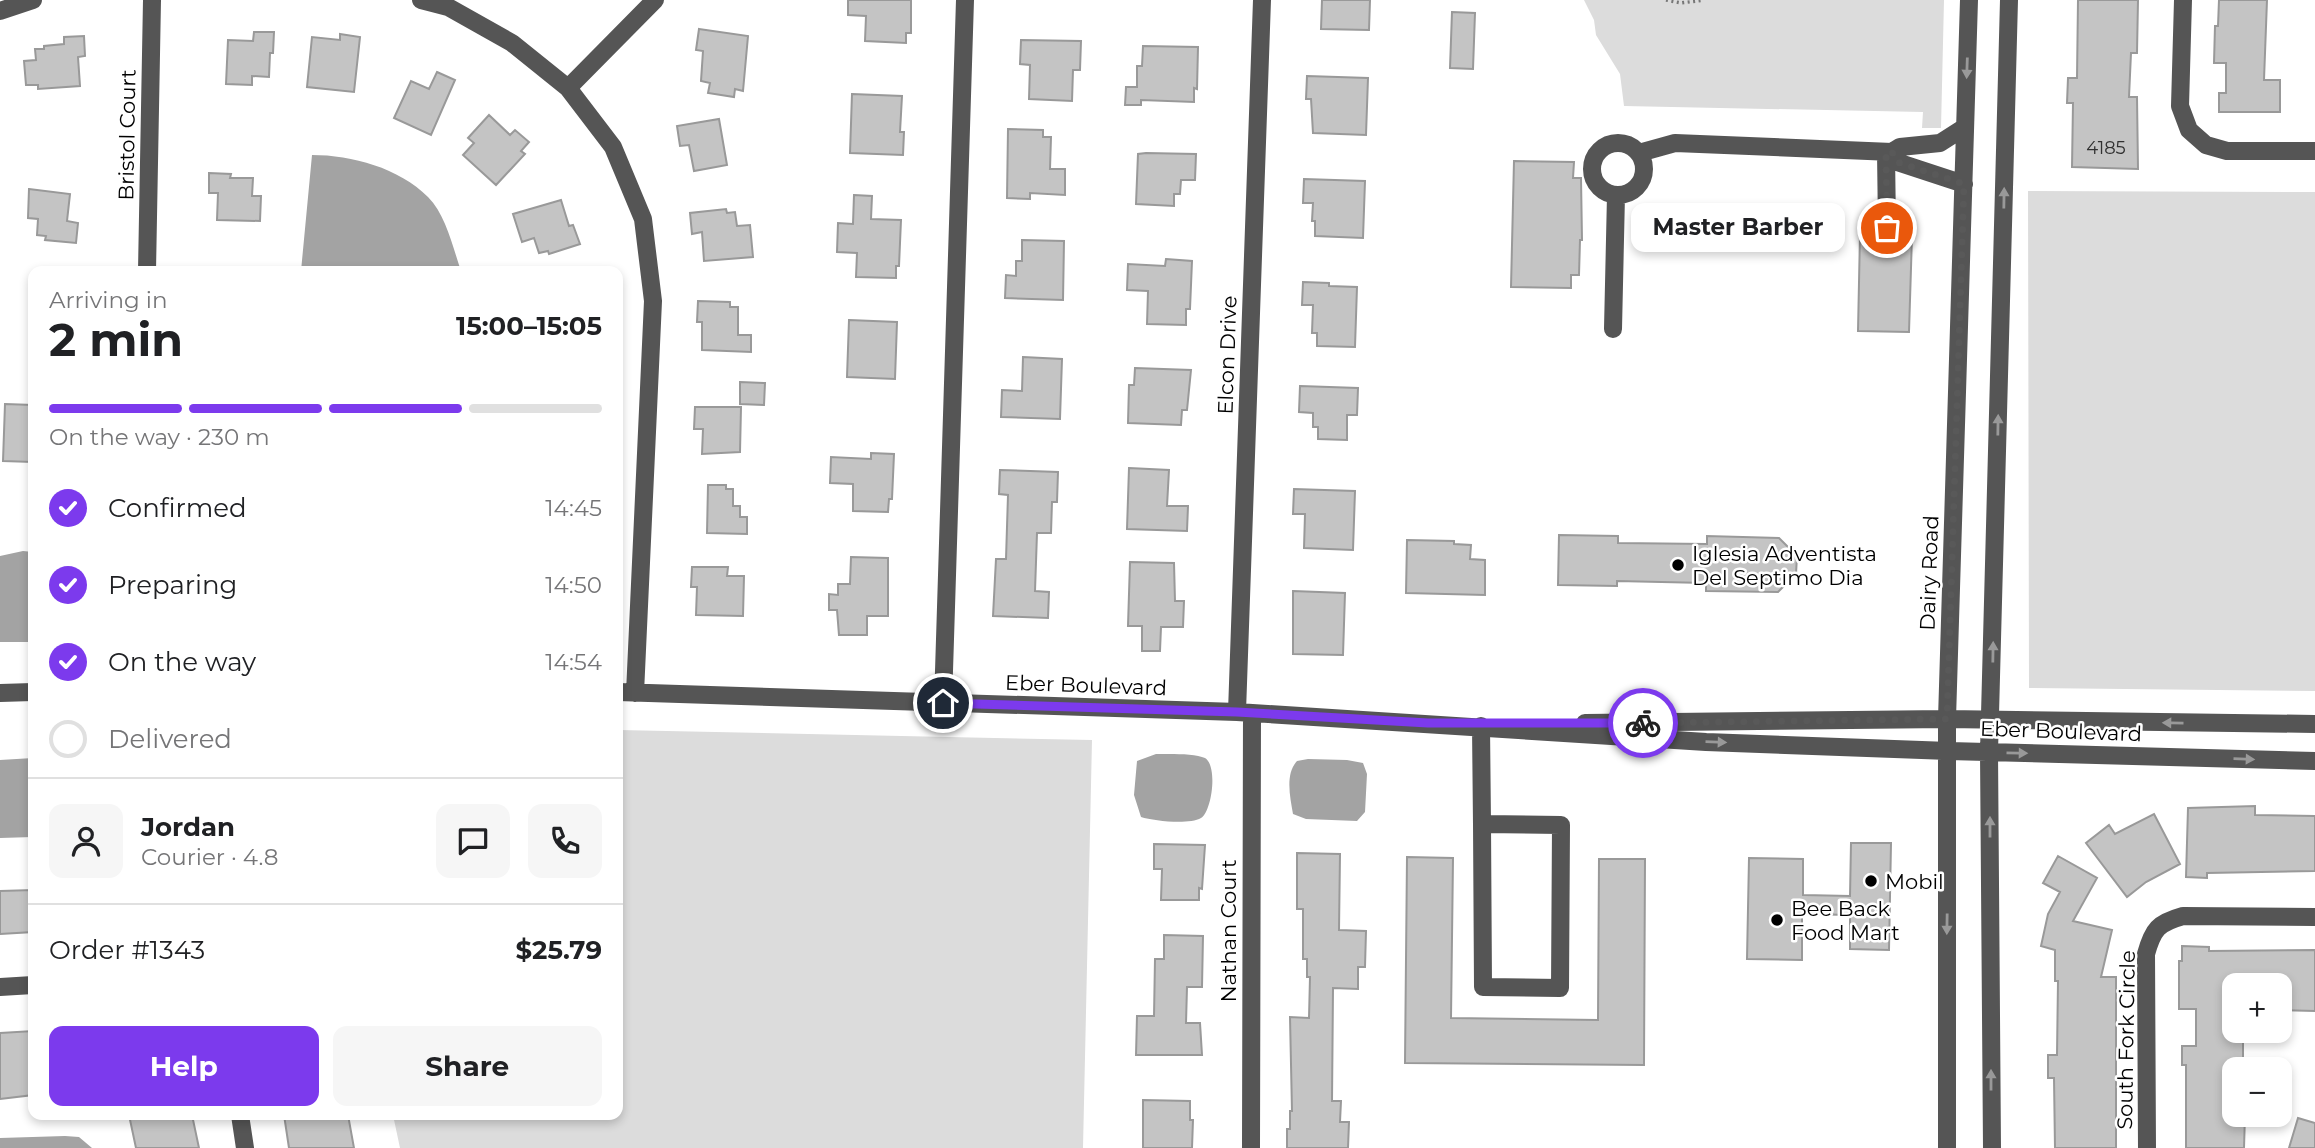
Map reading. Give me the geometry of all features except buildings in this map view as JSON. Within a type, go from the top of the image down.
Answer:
[{"type":"street","points":[[0,11],[33,0]]},
{"type":"street","name":"Bristol Court","points":[[147,266],[152,0]]},
{"type":"street","points":[[421,0],[448,7],[512,43],[568,88],[613,147],[643,219],[653,301],[626,692]]},
{"type":"street","points":[[568,88],[655,0]]},
{"type":"street","points":[[943,703],[965,0]]},
{"type":"street","name":"Elcon Drive","points":[[1244,713],[1262,0]]},
{"type":"street","name":"Dairy Road","points":[[1947,1148],[1947,719],[1969,0]]},
{"type":"street","points":[[1992,1148],[1989,752],[2009,0]]},
{"type":"street","points":[[2183,0],[2180,106],[2189,130],[2206,145],[2227,151],[2315,151]]},
{"type":"street","points":[[1639,153],[1675,143],[1889,152],[1900,147],[1940,143],[1965,127]]},
{"type":"street","points":[[1616,143],[1625,144],[1639,153],[1643,161],[1643,178],[1631,192],[1616,195],[1606,193],[1594,181],[1591,172],[1594,156],[1608,145],[1616,143]]},
{"type":"street","points":[[1889,152],[1897,162],[1964,184]]},
{"type":"street","points":[[1887,228],[1889,152]]},
{"type":"street","points":[[1613,329],[1616,195]]},
{"type":"street","points":[[0,694],[28,692]]},
{"type":"street","name":"Eber Boulevard","points":[[626,692],[1244,713],[1706,742],[2315,761]]},
{"type":"street","name":"Nathan Court","points":[[1244,713],[1251,1148]]},
{"type":"street","name":"Eber Boulevard","points":[[1428,723],[1947,719],[2315,724]]},
{"type":"street","points":[[1481,726],[1483,987],[1560,988],[1561,825],[1482,824]]},
{"type":"street","name":"South Fork Circle","points":[[2147,1148],[2146,954],[2152,933],[2166,921],[2183,916],[2315,917]]},
{"type":"street","points":[[0,987],[28,985]]},
{"type":"street","points":[[241,1120],[245,1148]]},
{"type":"path","points":[[1666,0],[1681,3],[1704,0]]},
{"type":"shaded area","points":[[1584,0],[1944,0],[1941,128],[1922,128],[1923,112],[1624,106],[1620,74],[1596,35],[1594,20]]},
{"type":"shaded area","points":[[312,155],[343,157],[374,165],[416,187],[440,213],[459,266],[301,266]]},
{"type":"shaded area","points":[[2028,191],[2315,192],[2315,691],[2029,688]]},
{"type":"shaded area","points":[[28,552],[28,642],[0,642],[0,556]]},
{"type":"shaded area","points":[[623,730],[1092,740],[1083,1148],[400,1148],[394,1120],[623,1120]]},
{"type":"shaded area","points":[[1156,754],[1195,755],[1205,758],[1209,763],[1211,798],[1201,818],[1180,822],[1141,817],[1134,795],[1137,761]]},
{"type":"shaded area","points":[[28,758],[28,837],[0,838],[0,760]]},
{"type":"shaded area","points":[[1308,759],[1363,763],[1367,774],[1365,812],[1357,821],[1306,819],[1293,814],[1289,786],[1291,772],[1297,761]]},
{"type":"shaded area","points":[[79,1137],[92,1148],[0,1148],[0,1138]]},
{"type":"way so far","points":[[1643,723],[1947,719],[1964,184],[1897,162],[1892,152],[1886,152],[1887,228]]},
{"type":"place","name":"Master Barber","points":[[1887,228]]},
{"type":"place","name":"Iglesia Adventista Del Septimo Dia","points":[[1678,565]]},
{"type":"place","name":"Mobil","points":[[1871,881]]},
{"type":"place","name":"Bee Back Food Mart","points":[[1777,920]]},
{"type":"route","points":[[943,703],[1237,712],[1428,723],[1643,723]]}]
